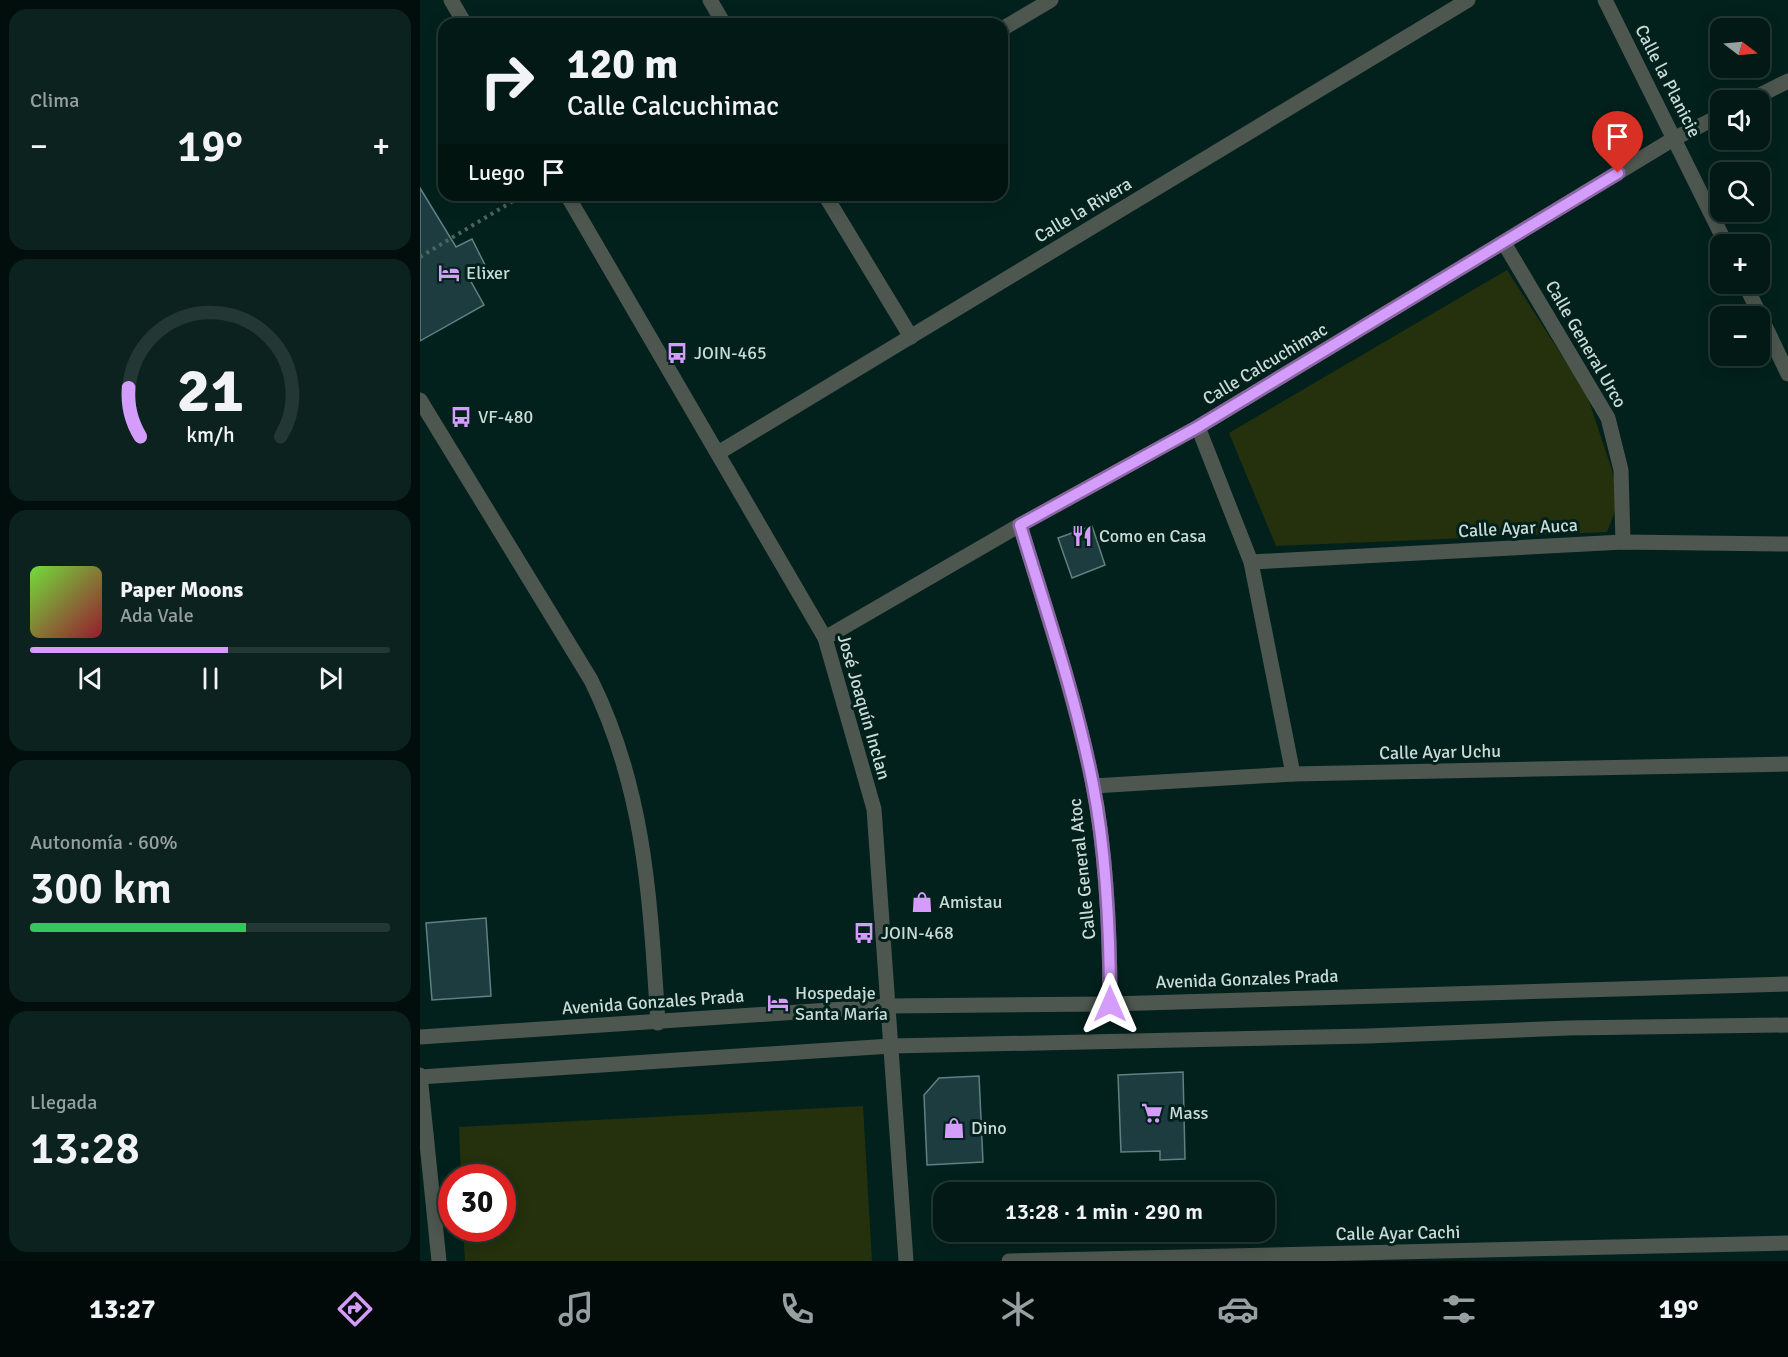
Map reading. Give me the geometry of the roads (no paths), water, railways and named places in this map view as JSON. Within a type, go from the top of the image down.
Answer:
[{"type":"street","points":[[451,0],[462,18]]},
{"type":"street","points":[[710,0],[720,18]]},
{"type":"street","points":[[1008,25],[1051,0]]},
{"type":"street","name":"Calle la Rivera","points":[[718,453],[1468,0]]},
{"type":"street","name":"Calle la Planicie","points":[[1605,0],[1721,234]]},
{"type":"street","points":[[1770,90],[1788,81]]},
{"type":"street","name":"Calle Calcuchimac","points":[[825,638],[1020,525],[1198,427],[1675,138],[1710,121]]},
{"type":"street","name":"José Joaquín Inclan","points":[[571,201],[825,638],[874,809],[906,1261]]},
{"type":"street","points":[[829,201],[911,337]]},
{"type":"street","name":"Calle General Urco","points":[[1504,243],[1608,418],[1622,470],[1623,542]]},
{"type":"street","points":[[1749,294],[1788,374]]},
{"type":"street","points":[[420,400],[591,680],[602,702],[629,781],[645,856],[658,1023]]},
{"type":"street","points":[[1198,427],[1251,562],[1293,774]]},
{"type":"street","name":"Calle General Atoc","points":[[1020,525],[1059,651],[1093,786],[1110,930],[1110,1004]]},
{"type":"street","name":"Calle Ayar Auca","points":[[1251,562],[1623,542],[1788,544]]},
{"type":"street","name":"Calle Ayar Uchu","points":[[1093,786],[1293,774],[1788,764]]},
{"type":"street","name":"Avenida Gonzales Prada","points":[[420,1037],[889,1006],[1110,1004],[1788,984]]},
{"type":"street","points":[[439,1261],[420,1076],[891,1047],[1368,1036],[1568,1028],[1788,1025]]},
{"type":"street","name":"Calle Ayar Cachi","points":[[1010,1261],[1788,1243]]},
{"type":"place","name":"Elixer","points":[[449,273]]},
{"type":"place","name":"JOIN-465","points":[[677,353]]},
{"type":"place","name":"VF-480","points":[[461,417]]},
{"type":"place","name":"Como en Casa","points":[[1082,536]]},
{"type":"place","name":"Amistau","points":[[922,902]]},
{"type":"place","name":"JOIN-468","points":[[864,933]]},
{"type":"place","name":"Hospedaje Santa María","points":[[778,1003]]},
{"type":"place","name":"Mass","points":[[1152,1113]]},
{"type":"place","name":"Dino","points":[[954,1128]]}]
